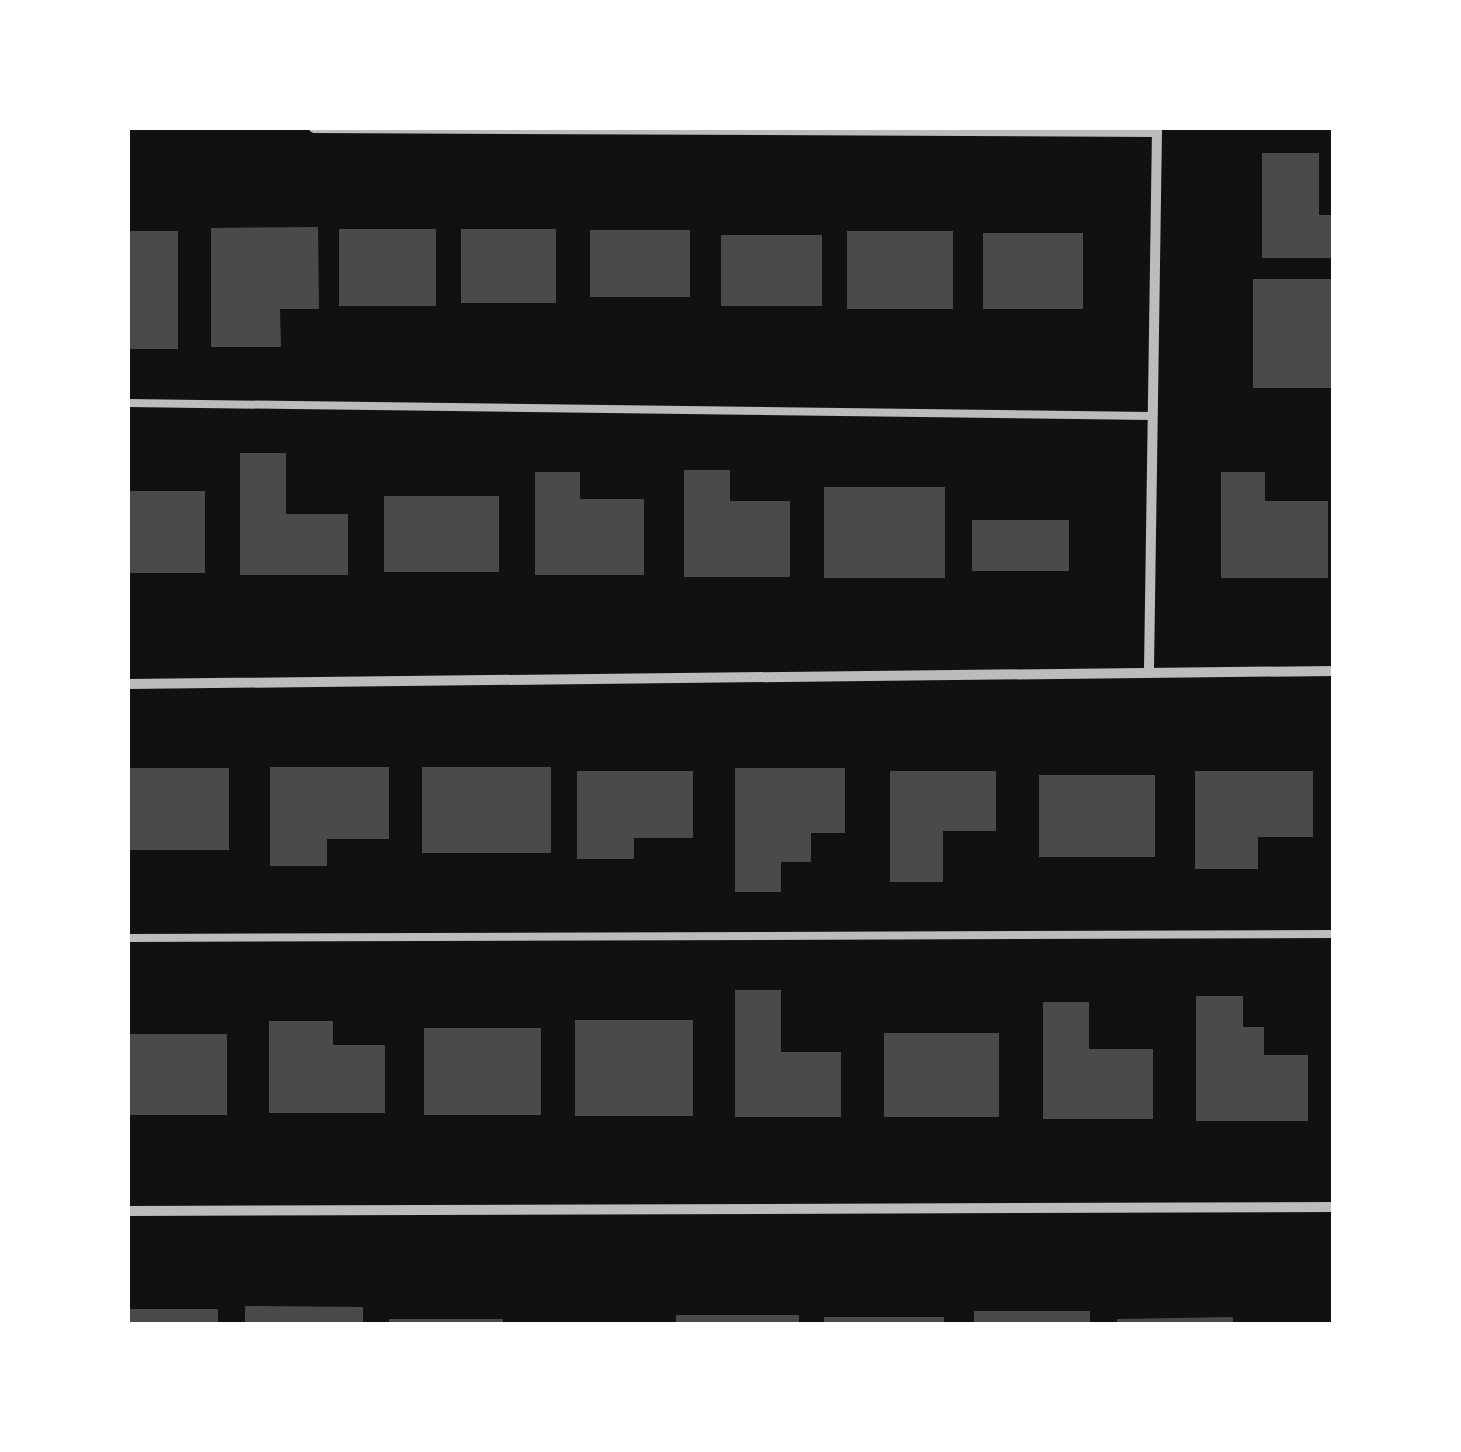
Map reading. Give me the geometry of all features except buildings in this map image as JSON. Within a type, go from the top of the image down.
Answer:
[{"type":"street","points":[[314,128],[1157,130],[1148,669]]},
{"type":"street","points":[[128,684],[1148,669],[1334,670]]},
{"type":"street","points":[[128,1211],[1334,1208]]},
{"type":"lane","points":[[128,403],[1152,416]]},
{"type":"lane","points":[[128,938],[1334,934]]}]
